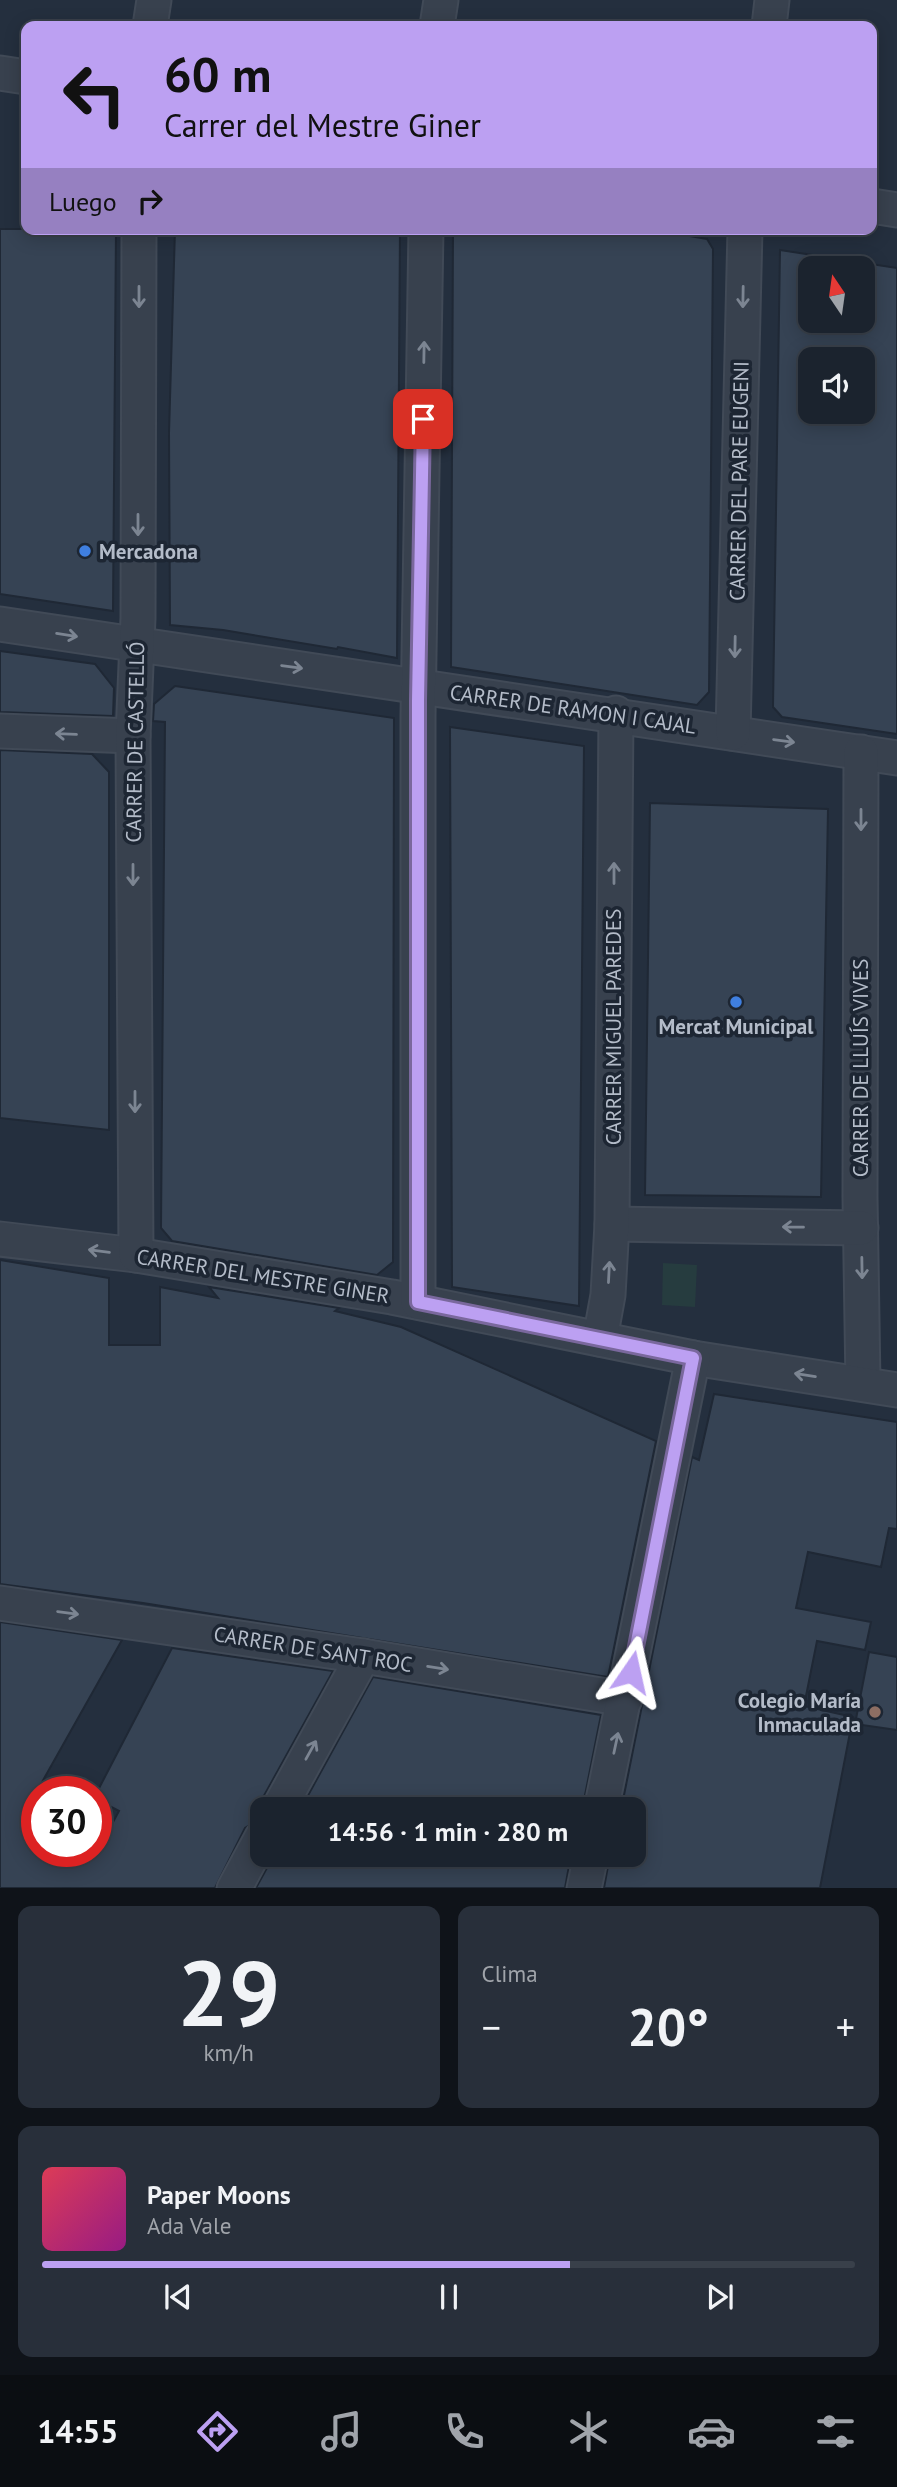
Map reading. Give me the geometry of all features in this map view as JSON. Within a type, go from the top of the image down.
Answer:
[{"type":"street","points":[[151,21],[154,0]]},
{"type":"street","points":[[438,21],[441,0]]},
{"type":"street","points":[[770,21],[772,0]]},
{"type":"street","points":[[0,73],[21,76]]},
{"type":"street","points":[[877,207],[897,210]]},
{"type":"street","name":"CARRER DE CASTELLÓ","points":[[136,1255],[132,736],[139,235]]},
{"type":"street","points":[[418,1302],[418,686],[426,235]]},
{"type":"street","name":"CARRER DEL PARE EUGENI","points":[[733,733],[745,235]]},
{"type":"street","name":"CARRER DE RAMON I CAJAL","points":[[0,624],[615,713],[897,758]]},
{"type":"street","name":"CARRER MIGUEL PAREDES","points":[[600,1339],[608,1295],[612,1224],[615,713]]},
{"type":"street","points":[[0,731],[132,736]]},
{"type":"street","name":"CARRER DE LLUÍS VIVES","points":[[861,752],[863,1384]]},
{"type":"street","points":[[612,1224],[861,1228]]},
{"type":"street","name":"CARRER DEL MESTRE GINER","points":[[0,1239],[136,1255],[418,1302],[693,1358],[897,1390]]},
{"type":"street","points":[[604,1797],[693,1358]]},
{"type":"street","name":"CARRER DE SANT ROC","points":[[0,1603],[363,1656],[625,1699]]},
{"type":"street","points":[[285,1797],[363,1656]]},
{"type":"street","points":[[234,1888],[250,1859]]},
{"type":"street","points":[[584,1888],[588,1867]]},
{"type":"green space","points":[[663,1263],[697,1265],[695,1307],[662,1305]]},
{"type":"building","points":[[0,229],[21,229],[21,235],[116,235],[113,611],[0,594]]},
{"type":"building","points":[[175,235],[400,235],[397,658],[223,630],[170,625],[169,433]]},
{"type":"building","points":[[453,235],[684,235],[707,239],[713,249],[709,692],[697,705],[451,667]]},
{"type":"building","points":[[780,250],[819,256],[798,256],[798,333],[875,333],[875,265],[897,268],[897,734],[782,717],[773,707]]},
{"type":"building","points":[[0,651],[95,664],[114,688],[113,716],[0,712]]},
{"type":"building","points":[[175,686],[394,718],[393,1262],[377,1275],[172,1241],[161,1228],[165,722],[153,721],[154,704]]},
{"type":"building","points":[[450,727],[584,746],[579,1306],[452,1287]]},
{"type":"building","points":[[0,750],[92,754],[109,772],[109,1130],[0,1118]]},
{"type":"building","name":"Mercat Municipal","points":[[650,803],[828,809],[821,1197],[645,1195]]},
{"type":"building","points":[[0,1260],[109,1278],[109,1345],[160,1345],[160,1287],[218,1298],[209,1287],[339,1308],[335,1311],[401,1327],[656,1441],[608,1677],[143,1603],[0,1584]]},
{"type":"building","points":[[714,1394],[897,1422],[897,1529],[889,1528],[881,1567],[808,1552],[796,1608],[871,1622],[865,1650],[817,1641],[804,1706],[853,1717],[820,1888],[604,1888],[608,1867],[646,1867],[646,1797],[624,1797],[692,1457],[699,1460]]},
{"type":"building","points":[[0,1622],[122,1640],[45,1776],[21,1776],[21,1867],[112,1867],[112,1824],[119,1811],[112,1807],[112,1776],[105,1776],[172,1648],[333,1671],[263,1797],[250,1797],[250,1825],[245,1828],[215,1888],[0,1888]]},
{"type":"building","points":[[869,1652],[897,1657],[897,1730],[855,1724]]},
{"type":"building","points":[[373,1677],[601,1715],[585,1797],[307,1797]]},
{"type":"building","points":[[267,1867],[569,1867],[565,1888],[256,1888]]},
{"type":"place","name":"Mercadona","points":[[85,551]]},
{"type":"place","name":"Mercat Municipal","points":[[736,1002]]},
{"type":"place","name":"Colegio María Inmaculada","points":[[875,1712]]},
{"type":"route","points":[[423,419],[418,701],[418,1302],[693,1358],[631,1672]]}]
